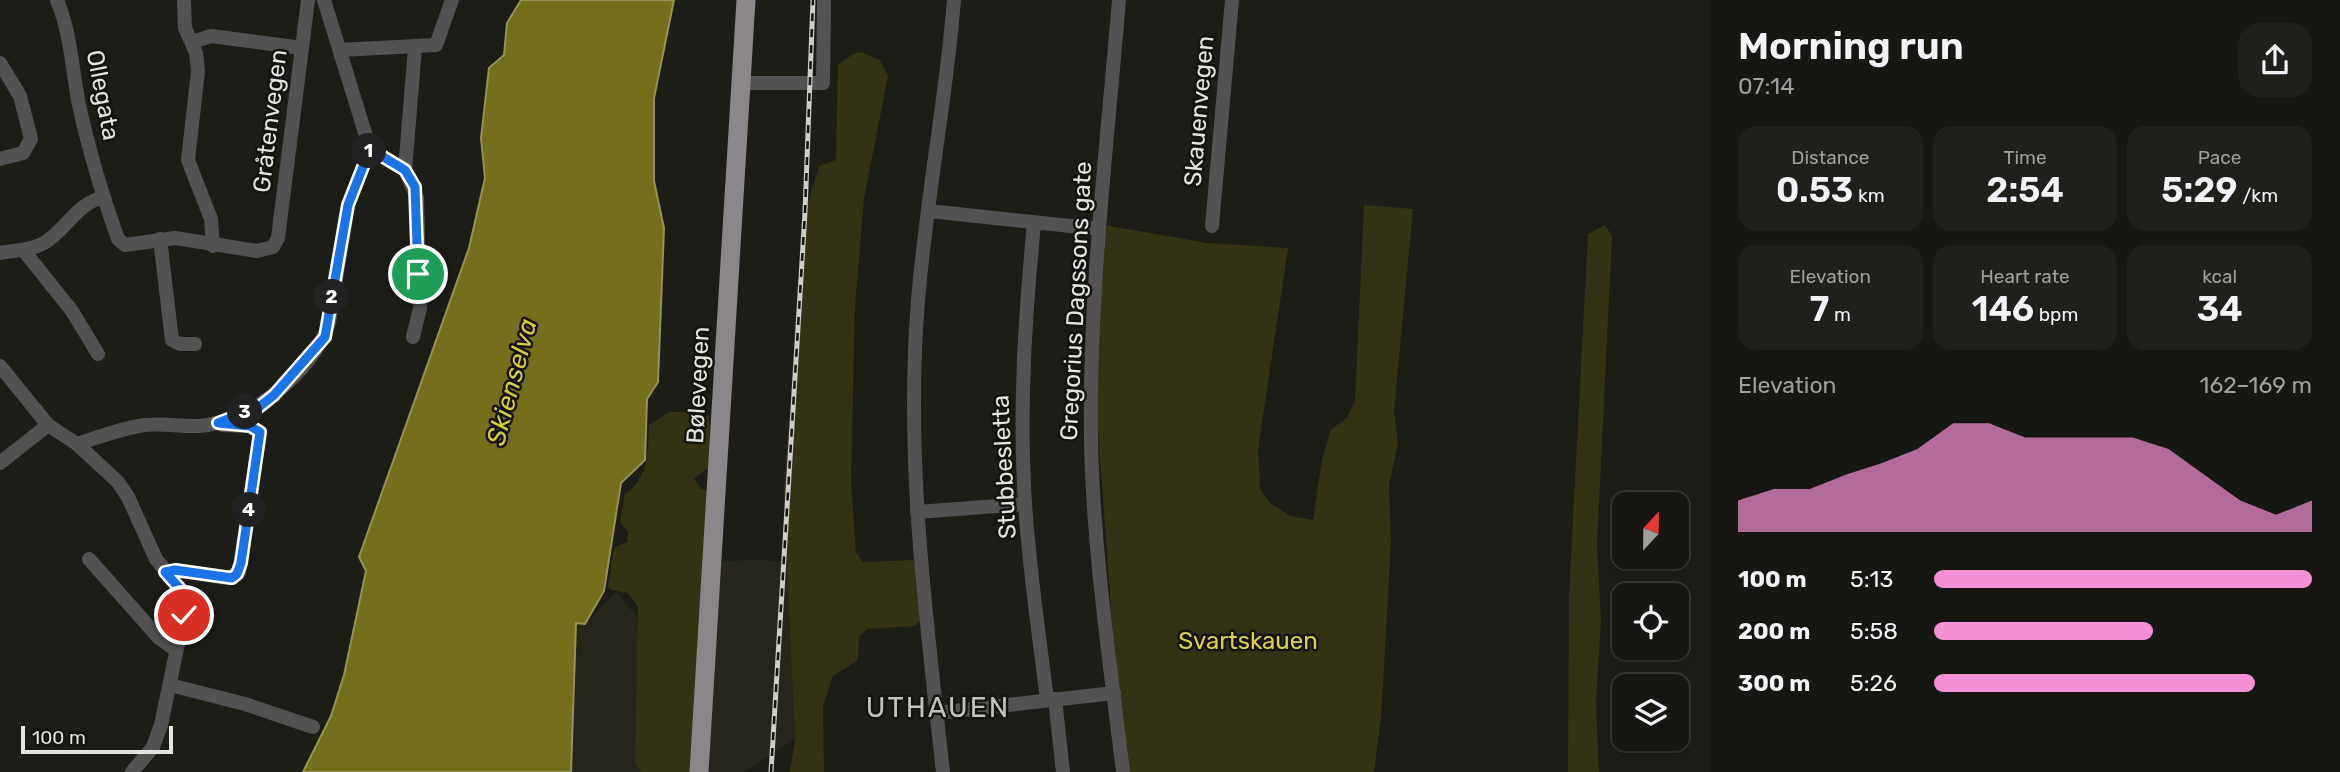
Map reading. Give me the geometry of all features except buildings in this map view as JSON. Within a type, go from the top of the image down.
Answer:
[{"type":"main road","name":"Bølevegen","points":[[699,772],[746,0]]},
{"type":"street","name":"Ollegata","points":[[57,0],[69,35],[75,86],[102,198],[121,243],[130,245],[160,239]]},
{"type":"street","points":[[184,0],[185,29],[192,42],[198,71],[188,160],[211,219],[213,246],[175,238],[160,239],[173,340],[180,344],[195,344]]},
{"type":"street","name":"Gråtenvegen","points":[[213,246],[257,251],[273,247],[278,238],[308,0]]},
{"type":"street","points":[[76,444],[138,426],[197,426],[218,423],[259,407],[274,395],[325,337],[348,205],[370,149],[324,0]]},
{"type":"street","points":[[340,50],[432,47],[439,41],[452,0]]},
{"type":"street","points":[[741,82],[823,83],[824,0]]},
{"type":"street","points":[[943,772],[917,512],[914,429],[917,312],[954,0]]},
{"type":"street","name":"Gregorius Dagssons gate","points":[[1119,0],[1099,229],[1091,373],[1091,442],[1097,540],[1123,772]]},
{"type":"street","name":"Skauenvegen","points":[[1212,226],[1232,0]]},
{"type":"street","points":[[192,42],[211,36],[302,48]]},
{"type":"street","points":[[413,337],[420,308],[417,198],[405,170],[415,48]]},
{"type":"street","points":[[0,64],[20,96],[31,139],[23,153],[0,159]]},
{"type":"street","points":[[370,149],[405,170]]},
{"type":"street","points":[[0,253],[24,251],[45,243],[86,203],[102,198]]},
{"type":"street","points":[[929,211],[1099,229]]},
{"type":"street","name":"Stubbesletta","points":[[1034,224],[1023,340],[1025,504],[1063,772]]},
{"type":"street","points":[[24,251],[72,311],[98,354]]},
{"type":"street","points":[[0,366],[48,425],[76,444],[123,490],[165,572],[177,583],[185,601],[170,685],[153,747],[132,772]]},
{"type":"street","points":[[165,572],[175,570],[232,578],[239,572],[260,432],[250,426],[218,423]]},
{"type":"street","points":[[0,463],[48,425]]},
{"type":"street","points":[[917,512],[1025,504]]},
{"type":"street","points":[[89,559],[159,638],[176,650]]},
{"type":"street","points":[[170,685],[246,704],[313,727]]},
{"type":"street","points":[[937,713],[1114,693]]},
{"type":"shaded area","points":[[761,560],[789,563],[795,739],[743,772],[571,772],[576,622],[585,624],[616,592],[639,619],[721,561]]},
{"type":"green space","points":[[862,52],[880,60],[888,76],[864,198],[855,307],[851,482],[856,553],[863,562],[914,560],[920,620],[915,626],[867,629],[859,637],[858,660],[833,676],[823,705],[824,772],[790,772],[795,739],[784,492],[805,213],[819,166],[836,160],[838,65],[853,54]]},
{"type":"green space","name":"Svartskauen","points":[[1364,205],[1413,209],[1394,411],[1398,443],[1389,485],[1391,542],[1381,718],[1374,772],[1129,772],[1112,623],[1094,374],[1104,225],[1207,243],[1288,248],[1258,450],[1260,488],[1269,502],[1290,516],[1313,520],[1322,460],[1331,429],[1347,418],[1355,401]]},
{"type":"green space","points":[[1605,225],[1612,236],[1597,545],[1601,621],[1596,702],[1599,772],[1568,772],[1569,595],[1588,234]]},
{"type":"green space","points":[[670,412],[697,412],[709,417],[710,466],[694,479],[701,489],[710,492],[692,772],[641,772],[635,762],[638,607],[628,593],[608,587],[614,548],[627,542],[628,532],[620,522],[625,494],[633,488],[643,472],[649,425]]},
{"type":"water","name":"Skienselva","points":[[521,0],[674,0],[654,98],[654,181],[664,228],[658,382],[647,399],[645,460],[621,483],[604,591],[585,624],[576,623],[571,772],[303,772],[331,716],[344,675],[366,571],[359,557],[469,248],[485,178],[481,138],[489,68],[504,55],[507,23]]},
{"type":"railway","points":[[771,772],[805,212],[813,0]]},
{"type":"district","name":"UTHAUEN","points":[[938,707]]},
{"type":"route","points":[[184,615],[185,601],[182,591],[165,572],[175,570],[232,578],[237,574],[241,563],[260,432],[250,426],[218,423],[259,407],[274,395],[325,337],[348,205],[370,149],[386,156],[405,170],[415,187],[418,274]]}]
